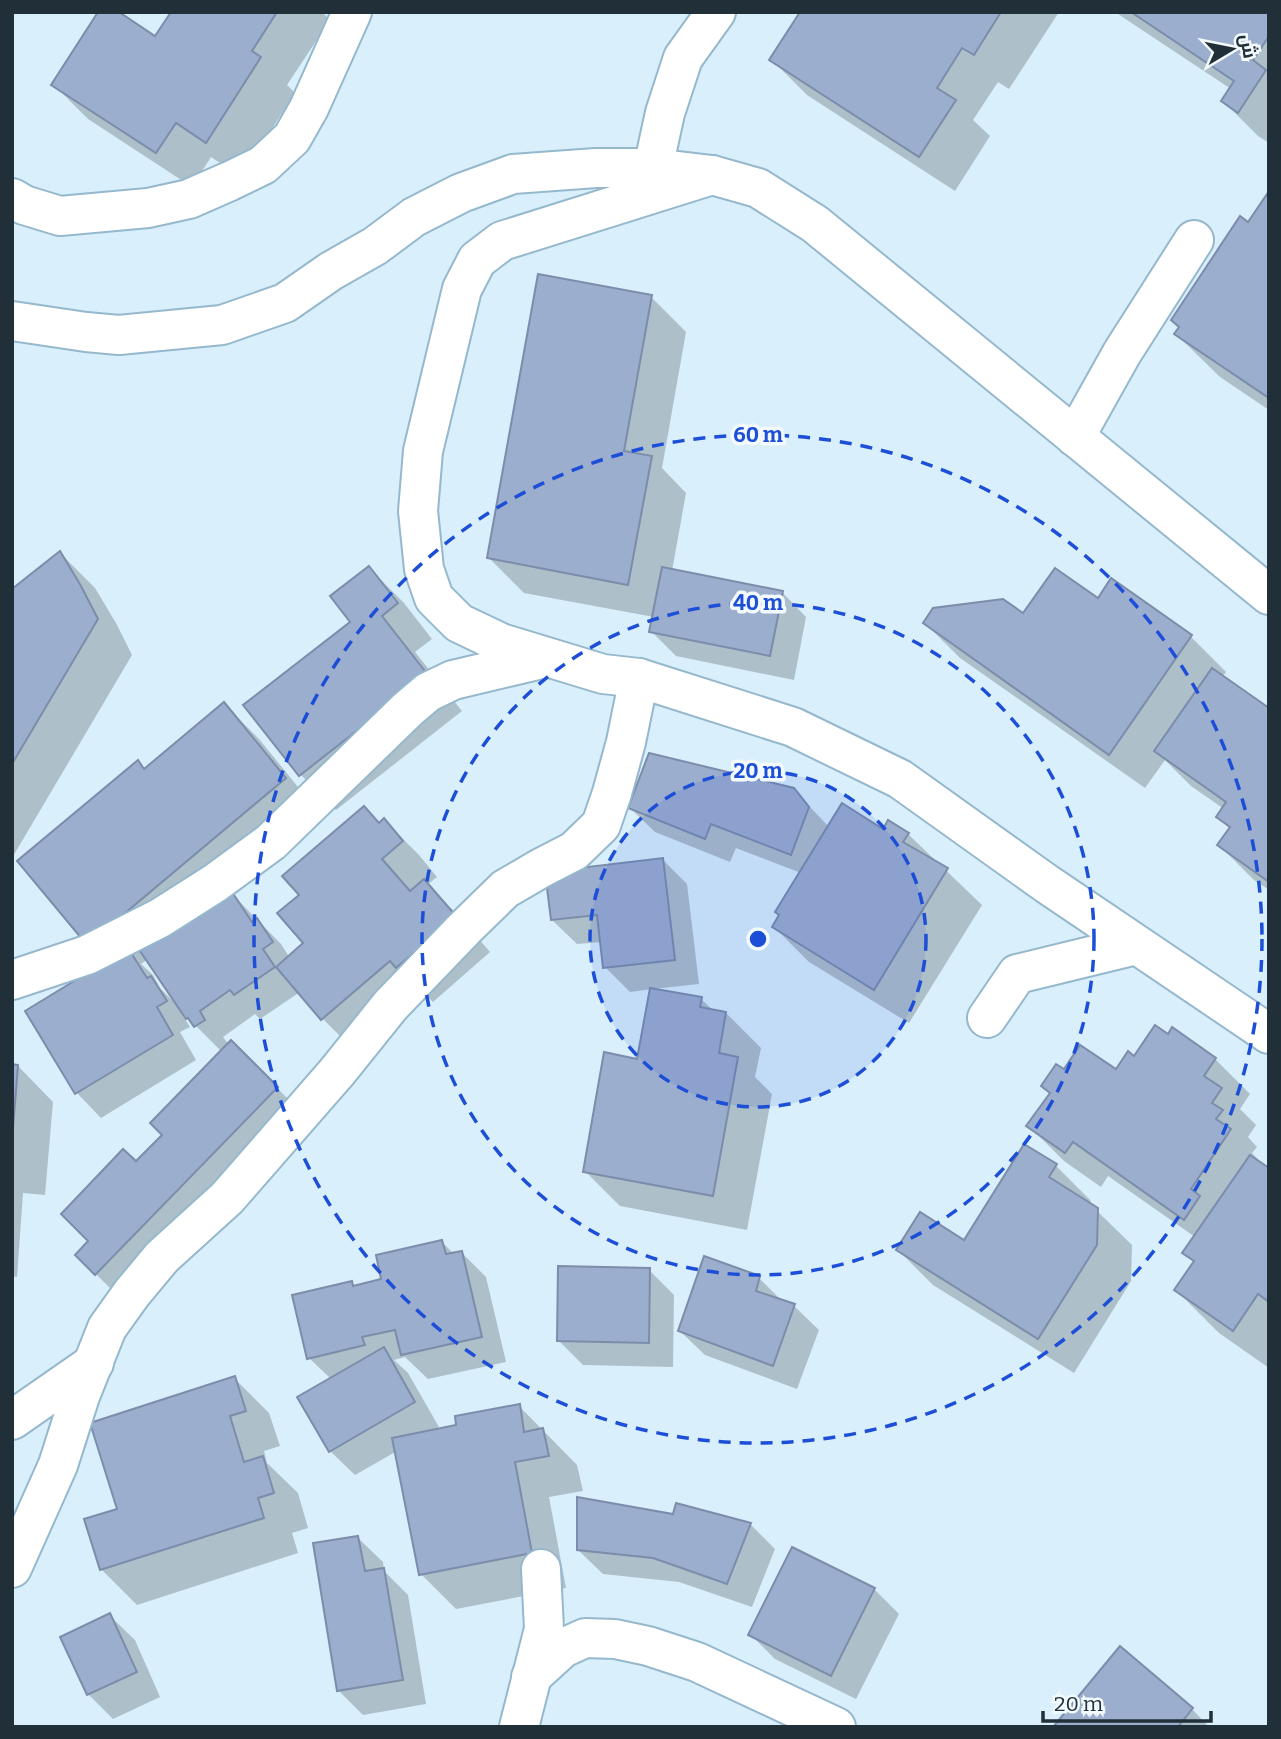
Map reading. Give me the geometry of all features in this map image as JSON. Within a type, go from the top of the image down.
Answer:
[{"type":"street","points":[[12,198],[24,205],[60,216],[148,208],[189,199],[263,165],[292,138],[309,108],[352,12]]},
{"type":"street","points":[[653,168],[665,113],[683,58],[716,12]]},
{"type":"street","points":[[12,321],[119,335],[222,325],[285,303],[331,271],[375,246],[414,217],[461,193],[513,174],[596,167],[653,168],[712,175],[758,188],[815,223],[1269,595]]},
{"type":"street","points":[[712,175],[502,241],[477,260],[462,289],[424,451],[418,511],[424,569],[434,598],[458,623],[501,643],[603,674],[639,678],[793,727],[900,779],[1047,884],[1269,1034]]},
{"type":"street","points":[[1075,436],[1122,353],[1194,240]]},
{"type":"street","points":[[12,980],[87,955],[160,918],[215,883],[271,842],[428,692],[453,680],[548,657]]},
{"type":"street","points":[[12,1568],[58,1465],[80,1396],[107,1328],[162,1257],[227,1198],[337,1072],[390,1006],[464,929],[505,889],[574,851],[601,825],[623,755],[639,678]]},
{"type":"street","points":[[988,1018],[1017,974],[1136,945]]},
{"type":"street","points":[[12,1420],[94,1363]]},
{"type":"street","points":[[519,1727],[544,1629],[541,1569]]},
{"type":"street","points":[[531,1677],[563,1648],[585,1638],[615,1639],[648,1646],[696,1662],[836,1727]]},
{"type":"building","points":[[98,12],[119,12],[155,36],[171,12],[277,12],[252,51],[261,57],[206,143],[176,123],[156,153],[51,85]]},
{"type":"building","points":[[800,12],[1001,12],[974,55],[962,48],[937,88],[956,100],[919,157],[769,60]]},
{"type":"building","points":[[1131,12],[1269,12],[1269,36],[1253,60],[1266,70],[1238,113],[1221,101],[1234,81]]},
{"type":"building","points":[[1269,191],[1269,398],[1174,334],[1179,327],[1171,320],[1240,216],[1248,222]]},
{"type":"building","points":[[538,274],[652,295],[624,451],[652,456],[628,585],[487,558]]},
{"type":"building","points":[[60,551],[98,619],[12,764],[12,589]]},
{"type":"building","points":[[369,566],[398,603],[382,616],[428,675],[299,776],[243,705],[350,622],[330,596]]},
{"type":"building","points":[[662,567],[783,591],[770,656],[649,632]]},
{"type":"building","points":[[1055,568],[1098,598],[1111,578],[1192,635],[1109,755],[923,623],[933,608],[1003,599],[1023,613]]},
{"type":"building","points":[[1212,668],[1269,708],[1269,882],[1217,845],[1230,827],[1216,817],[1226,802],[1154,751]]},
{"type":"building","points":[[224,702],[286,778],[87,945],[17,861],[138,760],[144,769]]},
{"type":"building","points":[[649,753],[794,788],[809,807],[791,855],[711,824],[705,839],[628,808]]},
{"type":"building","points":[[842,803],[883,829],[888,820],[909,833],[903,842],[948,868],[874,990],[772,927],[779,915],[775,912]]},
{"type":"building","points":[[364,806],[379,823],[384,818],[403,841],[382,859],[410,891],[424,879],[456,916],[396,968],[390,961],[321,1020],[276,967],[303,943],[277,913],[299,895],[282,876]]},
{"type":"building","points":[[663,858],[675,960],[603,968],[597,915],[551,920],[545,872]]},
{"type":"building","points":[[230,889],[252,922],[257,918],[273,942],[263,949],[275,967],[234,995],[230,990],[200,1011],[205,1020],[194,1027],[140,951]]},
{"type":"building","points":[[128,948],[147,978],[151,976],[167,1001],[157,1007],[173,1035],[75,1094],[25,1011]]},
{"type":"building","points":[[650,988],[702,997],[700,1007],[726,1012],[719,1053],[738,1057],[713,1196],[583,1172],[604,1052],[637,1059]]},
{"type":"building","points":[[1155,1025],[1168,1034],[1172,1027],[1216,1058],[1204,1076],[1222,1088],[1212,1103],[1223,1110],[1216,1119],[1231,1129],[1191,1189],[1200,1196],[1184,1220],[1073,1142],[1065,1153],[1026,1126],[1050,1093],[1041,1086],[1056,1064],[1064,1069],[1080,1045],[1116,1069],[1128,1051],[1134,1056]]},
{"type":"building","points":[[231,1040],[278,1087],[95,1275],[75,1255],[88,1241],[61,1214],[123,1149],[136,1161],[162,1135],[150,1123]]},
{"type":"building","points":[[12,1064],[18,1065],[12,1141]]},
{"type":"building","points":[[1024,1144],[1057,1164],[1049,1177],[1098,1208],[1097,1245],[1038,1339],[896,1250],[920,1212],[964,1240]]},
{"type":"building","points":[[1250,1155],[1269,1168],[1269,1302],[1258,1294],[1233,1331],[1174,1290],[1194,1261],[1182,1253]]},
{"type":"building","points":[[442,1240],[446,1254],[462,1251],[482,1337],[401,1355],[395,1330],[362,1337],[365,1345],[307,1359],[292,1295],[352,1281],[353,1286],[381,1279],[376,1255]]},
{"type":"building","points":[[704,1256],[760,1276],[756,1291],[795,1304],[773,1366],[678,1331]]},
{"type":"building","points":[[558,1266],[650,1268],[649,1343],[557,1341]]},
{"type":"building","points":[[384,1347],[415,1402],[329,1452],[297,1397]]},
{"type":"building","points":[[235,1376],[246,1411],[230,1416],[244,1462],[263,1456],[274,1493],[258,1498],[264,1518],[100,1570],[84,1519],[117,1509],[90,1423]]},
{"type":"building","points":[[520,1404],[524,1432],[543,1428],[549,1456],[515,1462],[532,1553],[419,1575],[392,1438],[456,1425],[455,1416]]},
{"type":"building","points":[[577,1497],[673,1514],[676,1503],[751,1523],[727,1584],[653,1558],[577,1550]]},
{"type":"building","points":[[358,1536],[365,1571],[384,1568],[403,1680],[337,1691],[313,1543]]},
{"type":"building","points":[[792,1547],[875,1588],[831,1676],[748,1635]]},
{"type":"building","points":[[110,1613],[137,1672],[87,1695],[60,1637]]},
{"type":"building","points":[[1120,1646],[1193,1708],[1178,1727],[1053,1727]]}]
